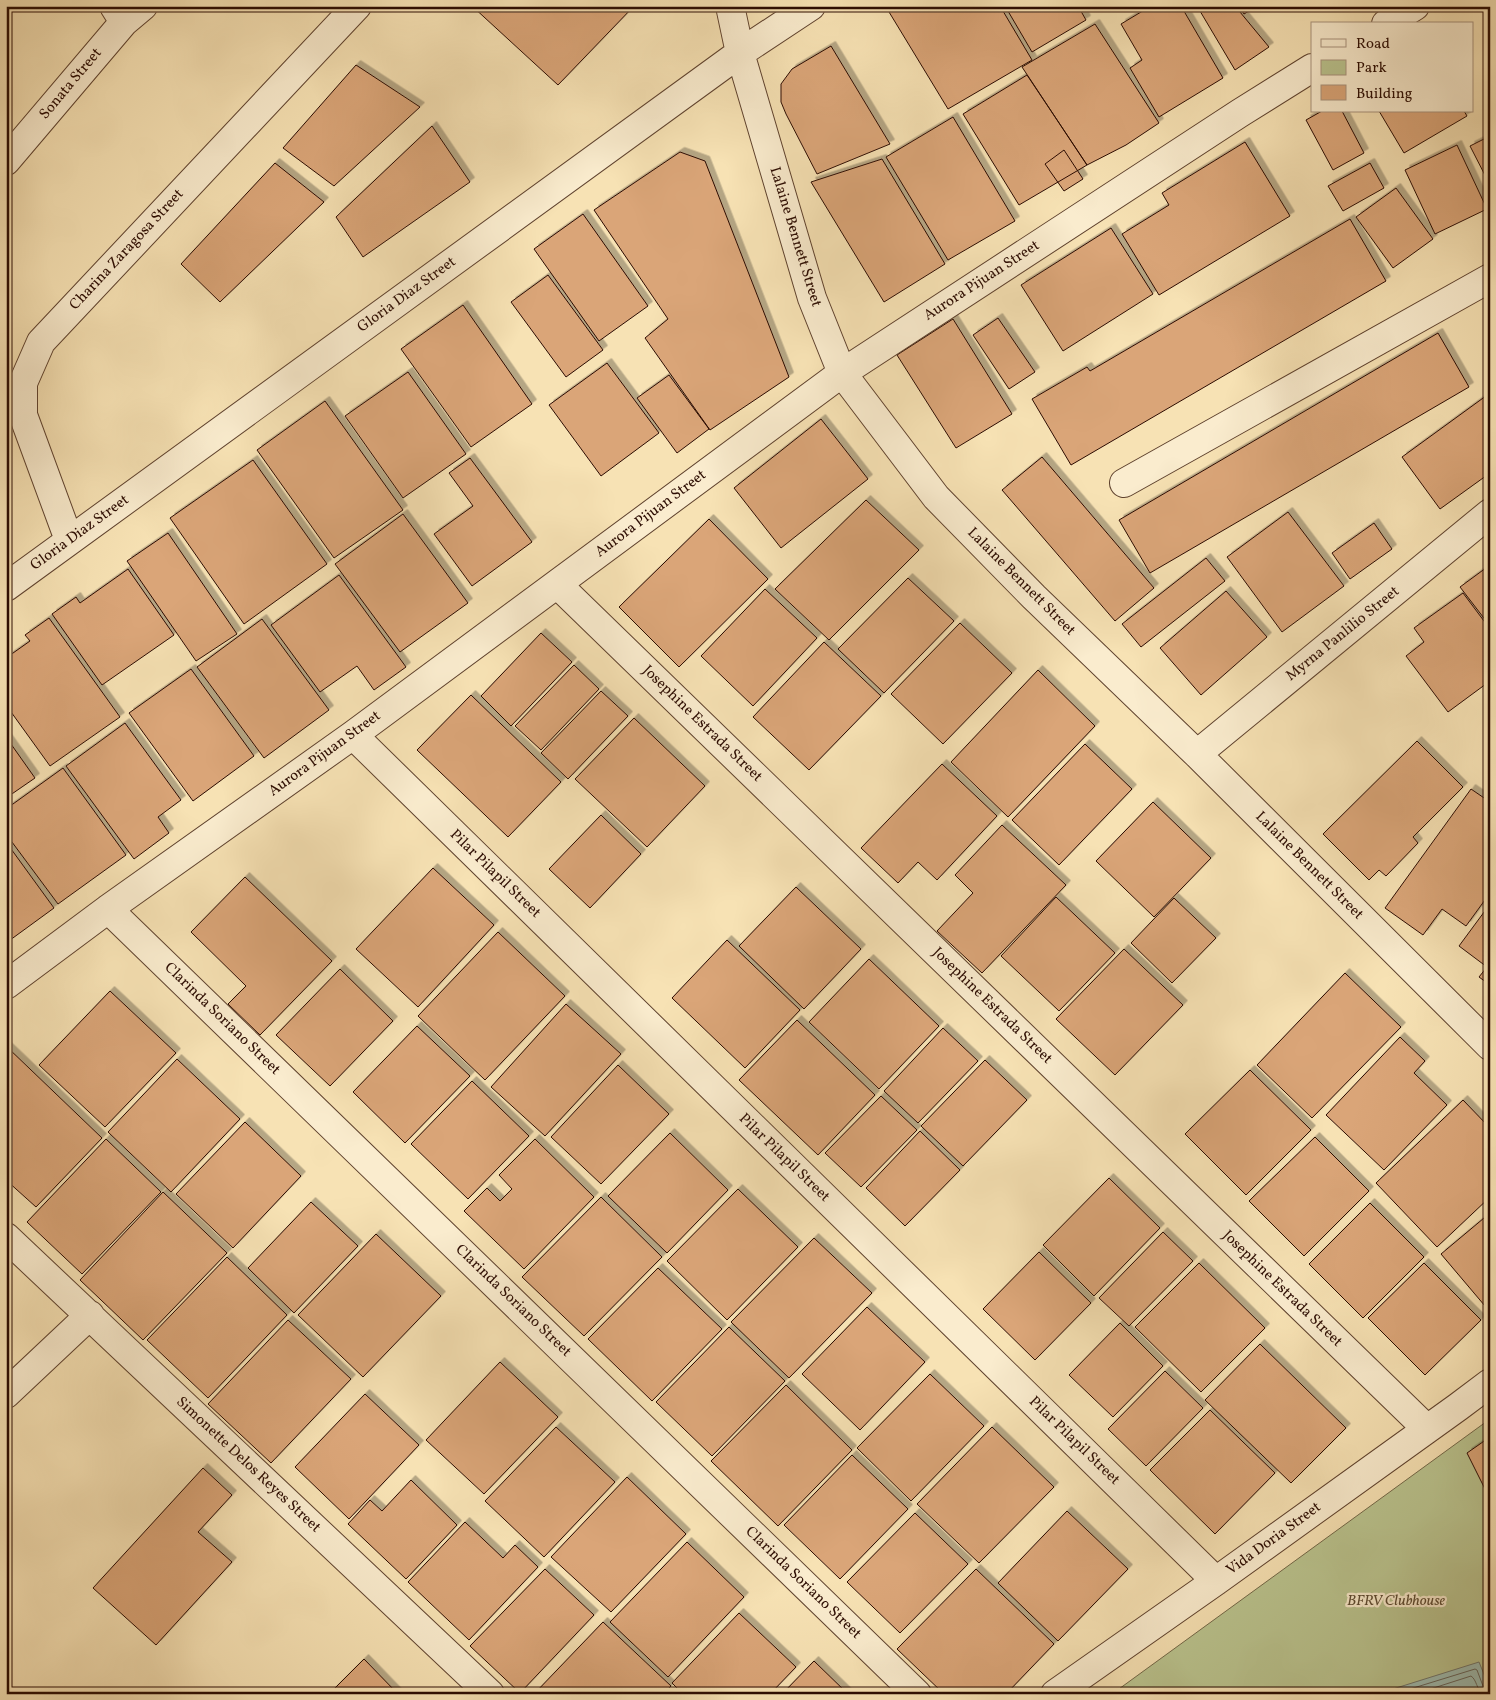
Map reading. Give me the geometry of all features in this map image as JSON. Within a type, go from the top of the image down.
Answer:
[{"type":"street","name":"Charina Zaragosa Street","points":[[69,540],[23,415],[23,383],[41,342],[357,6]]},
{"type":"street","name":"Lalaine Bennett Street","points":[[730,6],[740,53],[812,298],[842,373],[936,497],[1034,597],[1197,754],[1490,1046]]},
{"type":"street","name":"Gloria Diaz Street","points":[[6,587],[740,53],[811,6]]},
{"type":"street","points":[[1389,22],[1415,6]]},
{"type":"street","name":"Sonata Street","points":[[6,161],[127,11]]},
{"type":"street","name":"Aurora Pijuan Street","points":[[6,985],[108,909],[353,735],[842,373],[1231,118],[1311,69]]},
{"type":"street","points":[[1124,483],[1490,278]]},
{"type":"street","name":"Myrna Panlilio Street","points":[[1197,754],[1490,514]]},
{"type":"street","name":"Josephine Estrada Street","points":[[557,584],[1426,1429]]},
{"type":"street","name":"Pilar Pilapil Street","points":[[353,735],[1216,1581]]},
{"type":"street","name":"Clarinda Soriano Street","points":[[108,909],[917,1694]]},
{"type":"street","name":"Simonette Delos Reyes Street","points":[[6,1237],[490,1694]]},
{"type":"street","points":[[6,1394],[90,1315]]},
{"type":"street","name":"Vida Doria Street","points":[[1055,1694],[1216,1581],[1490,1383]]},
{"type":"green space","name":"BFRV Clubhouse","points":[[1490,1419],[1490,1694],[1112,1694]]},
{"type":"water","points":[[1479,1662],[1490,1689],[1490,1694],[1377,1694]]},
{"type":"building","points":[[472,6],[634,6],[558,85]]},
{"type":"building","points":[[1000,6],[1032,60],[948,109],[886,7]]},
{"type":"building","points":[[1005,6],[1078,6],[1086,20],[1032,52]]},
{"type":"building","points":[[1151,6],[1181,6],[1223,78],[1159,117],[1130,68],[1142,60],[1121,24]]},
{"type":"building","points":[[1197,6],[1235,6],[1269,47],[1235,70]]},
{"type":"building","points":[[1239,6],[1257,6],[1244,14]]},
{"type":"building","points":[[1095,24],[1159,123],[1126,145],[1087,165],[1022,67]]},
{"type":"building","points":[[831,46],[890,144],[817,174],[781,102],[781,84],[792,69]]},
{"type":"building","points":[[356,65],[420,107],[334,186],[283,148]]},
{"type":"building","points":[[1027,75],[1087,165],[1019,205],[963,114]]},
{"type":"building","points":[[1320,112],[1343,112],[1364,153],[1333,170],[1306,120]]},
{"type":"building","points":[[1380,112],[1465,112],[1467,116],[1404,153]]},
{"type":"building","points":[[953,117],[1015,221],[948,260],[886,157]]},
{"type":"building","points":[[432,126],[470,182],[363,257],[336,217]]},
{"type":"building","points":[[1490,136],[1490,185],[1470,146]]},
{"type":"building","points":[[1245,142],[1290,216],[1159,295],[1122,234],[1169,205],[1162,193]]},
{"type":"building","points":[[1457,145],[1487,209],[1435,234],[1405,170]]},
{"type":"building","points":[[1064,150],[1083,179],[1064,191],[1045,164]]},
{"type":"building","points":[[680,152],[705,161],[789,377],[710,430],[645,338],[668,319],[594,210]]},
{"type":"building","points":[[882,159],[945,264],[884,302],[811,182]]},
{"type":"building","points":[[275,163],[324,202],[220,302],[181,264]]},
{"type":"building","points":[[1370,163],[1384,188],[1343,211],[1328,186]]},
{"type":"building","points":[[1396,188],[1433,239],[1393,268],[1356,217]]},
{"type":"building","points":[[583,214],[648,306],[599,341],[534,249]]},
{"type":"building","points":[[1350,219],[1386,281],[1071,465],[1032,399],[1087,367],[1090,371]]},
{"type":"building","points":[[1111,228],[1153,294],[1063,351],[1021,285]]},
{"type":"building","points":[[548,275],[603,350],[566,377],[511,302]]},
{"type":"building","points":[[463,305],[532,404],[471,447],[401,349]]},
{"type":"building","points":[[998,318],[1035,372],[1009,389],[973,335]]},
{"type":"building","points":[[953,319],[1012,414],[956,448],[897,355]]},
{"type":"building","points":[[1438,333],[1469,387],[1150,573],[1119,520]]},
{"type":"building","points":[[607,363],[659,433],[601,476],[549,405]]},
{"type":"building","points":[[408,372],[466,454],[403,498],[345,416]]},
{"type":"building","points":[[669,375],[709,429],[677,453],[637,398]]},
{"type":"building","points":[[1490,393],[1490,473],[1440,509],[1402,457]]},
{"type":"building","points":[[325,401],[403,510],[334,558],[257,450]]},
{"type":"building","points":[[821,419],[868,479],[781,548],[734,488]]},
{"type":"building","points":[[1042,457],[1154,588],[1115,621],[1002,490]]},
{"type":"building","points":[[470,458],[532,542],[472,586],[434,534],[473,506],[449,473]]},
{"type":"building","points":[[253,460],[327,564],[244,624],[170,518]]},
{"type":"building","points":[[866,500],[919,550],[829,640],[775,589]]},
{"type":"building","points":[[1288,512],[1344,586],[1282,632],[1227,557]]},
{"type":"building","points":[[403,514],[468,603],[400,652],[335,564]]},
{"type":"building","points":[[709,519],[768,579],[679,667],[619,607]]},
{"type":"building","points":[[1374,523],[1392,549],[1350,579],[1332,553]]},
{"type":"building","points":[[168,533],[237,634],[196,661],[127,561]]},
{"type":"building","points":[[1206,558],[1225,581],[1141,647],[1122,624]]},
{"type":"building","points":[[1490,565],[1490,626],[1460,587]]},
{"type":"building","points":[[128,569],[174,635],[102,685],[52,614],[76,597],[80,603]]},
{"type":"building","points":[[339,575],[406,667],[374,690],[357,666],[320,692],[271,625]]},
{"type":"building","points":[[908,578],[954,621],[884,693],[838,649]]},
{"type":"building","points":[[765,589],[817,638],[753,706],[701,656]]},
{"type":"building","points":[[1226,591],[1267,637],[1201,695],[1160,648]]},
{"type":"building","points":[[1463,593],[1490,629],[1490,681],[1448,712],[1406,656],[1424,642],[1414,628]]},
{"type":"building","points":[[49,618],[120,717],[50,766],[6,705],[6,658],[30,641],[25,635]]},
{"type":"building","points":[[262,619],[329,710],[264,758],[197,667]]},
{"type":"building","points":[[960,623],[1012,673],[943,744],[891,694]]},
{"type":"building","points":[[541,633],[572,662],[511,726],[481,696]]},
{"type":"building","points":[[824,642],[881,696],[809,770],[753,717]]},
{"type":"building","points":[[574,665],[599,689],[541,750],[515,726]]},
{"type":"building","points":[[191,669],[254,756],[193,801],[129,713]]},
{"type":"building","points":[[1038,670],[1095,726],[1008,817],[951,762]]},
{"type":"building","points":[[601,691],[628,716],[568,779],[541,753]]},
{"type":"building","points":[[471,695],[561,782],[508,837],[417,750]]},
{"type":"building","points":[[634,718],[705,786],[647,847],[575,779]]},
{"type":"building","points":[[125,723],[181,800],[158,817],[169,833],[134,859],[66,766]]},
{"type":"building","points":[[6,737],[35,778],[6,798]]},
{"type":"building","points":[[1417,741],[1463,787],[1413,837],[1418,843],[1386,876],[1379,870],[1369,880],[1323,834]]},
{"type":"building","points":[[1085,744],[1132,789],[1059,865],[1012,820]]},
{"type":"building","points":[[942,764],[997,816],[937,880],[918,862],[898,883],[861,848]]},
{"type":"building","points":[[63,768],[126,855],[58,904],[6,834],[6,809]]},
{"type":"building","points":[[1471,789],[1490,802],[1490,893],[1466,926],[1442,909],[1423,935],[1385,908]]},
{"type":"building","points":[[1153,802],[1211,858],[1154,917],[1096,861]]},
{"type":"building","points":[[601,815],[641,854],[590,908],[549,869]]},
{"type":"building","points":[[1002,825],[1066,885],[982,973],[937,931],[973,893],[955,875]]},
{"type":"building","points":[[6,842],[54,908],[6,943]]},
{"type":"building","points":[[433,868],[494,925],[418,1007],[356,949]]},
{"type":"building","points":[[245,877],[332,961],[260,1035],[228,1004],[246,986],[191,932]]},
{"type":"building","points":[[796,887],[861,949],[804,1009],[739,946]]},
{"type":"building","points":[[1056,897],[1115,953],[1059,1011],[1001,956]]},
{"type":"building","points":[[1174,898],[1216,938],[1172,983],[1131,943]]},
{"type":"building","points":[[1490,904],[1490,985],[1479,977],[1487,967],[1459,946]]},
{"type":"building","points":[[498,932],[565,996],[485,1080],[418,1016]]},
{"type":"building","points":[[727,940],[800,1010],[745,1068],[672,998]]},
{"type":"building","points":[[1124,949],[1183,1005],[1115,1075],[1056,1019]]},
{"type":"building","points":[[869,959],[939,1026],[879,1089],[809,1022]]},
{"type":"building","points":[[340,969],[393,1021],[330,1086],[276,1035]]},
{"type":"building","points":[[1345,973],[1401,1027],[1312,1118],[1257,1065]]},
{"type":"building","points":[[110,991],[176,1053],[105,1127],[39,1065]]},
{"type":"building","points":[[566,1004],[621,1054],[545,1136],[491,1087]]},
{"type":"building","points":[[797,1020],[875,1095],[818,1155],[739,1080]]},
{"type":"building","points":[[417,1026],[470,1076],[405,1143],[353,1092]]},
{"type":"building","points":[[943,1028],[978,1061],[918,1123],[884,1091]]},
{"type":"building","points":[[1400,1037],[1425,1061],[1414,1073],[1447,1105],[1384,1170],[1326,1115]]},
{"type":"building","points":[[6,1046],[102,1138],[36,1207],[6,1180]]},
{"type":"building","points":[[177,1059],[240,1119],[171,1192],[108,1132]]},
{"type":"building","points":[[985,1060],[1027,1100],[963,1166],[921,1126]]},
{"type":"building","points":[[618,1065],[669,1114],[601,1184],[551,1137]]},
{"type":"building","points":[[1250,1070],[1311,1130],[1246,1195],[1185,1134]]},
{"type":"building","points":[[472,1081],[529,1136],[468,1199],[411,1144]]},
{"type":"building","points":[[881,1096],[917,1130],[861,1187],[825,1153]]},
{"type":"building","points":[[1463,1100],[1490,1128],[1490,1197],[1437,1247],[1376,1183]]},
{"type":"building","points":[[245,1122],[301,1176],[233,1248],[176,1194]]},
{"type":"building","points":[[920,1131],[960,1170],[905,1226],[866,1188]]},
{"type":"building","points":[[670,1133],[728,1190],[667,1253],[608,1196]]},
{"type":"building","points":[[1315,1137],[1369,1191],[1304,1256],[1249,1201]]},
{"type":"building","points":[[106,1139],[161,1192],[82,1274],[27,1222]]},
{"type":"building","points":[[535,1139],[594,1197],[524,1269],[464,1211],[487,1188],[500,1201],[512,1189],[499,1175]]},
{"type":"building","points":[[1109,1178],[1160,1228],[1094,1296],[1043,1245]]},
{"type":"building","points":[[738,1189],[798,1247],[727,1320],[667,1261]]},
{"type":"building","points":[[163,1192],[227,1253],[143,1340],[80,1280]]},
{"type":"building","points":[[601,1197],[662,1257],[584,1336],[522,1277]]},
{"type":"building","points":[[311,1202],[358,1246],[294,1313],[248,1268]]},
{"type":"building","points":[[1370,1203],[1424,1257],[1363,1318],[1309,1264]]},
{"type":"building","points":[[1490,1213],[1490,1303],[1485,1306],[1441,1254]]},
{"type":"building","points":[[1163,1232],[1193,1261],[1129,1326],[1099,1298]]},
{"type":"building","points":[[376,1234],[441,1296],[363,1377],[298,1315]]},
{"type":"building","points":[[814,1238],[872,1293],[789,1378],[731,1322]]},
{"type":"building","points":[[1039,1252],[1091,1303],[1035,1360],[983,1309]]},
{"type":"building","points":[[227,1257],[287,1315],[208,1398],[147,1340]]},
{"type":"building","points":[[1199,1263],[1265,1328],[1201,1392],[1135,1327]]},
{"type":"building","points":[[1424,1263],[1481,1320],[1425,1375],[1368,1318]]},
{"type":"building","points":[[658,1268],[722,1329],[652,1401],[588,1339]]},
{"type":"building","points":[[867,1307],[925,1362],[860,1430],[802,1374]]},
{"type":"building","points":[[288,1320],[351,1379],[271,1463],[208,1404]]},
{"type":"building","points":[[1120,1323],[1163,1366],[1113,1417],[1069,1375]]},
{"type":"building","points":[[729,1327],[785,1381],[712,1456],[656,1402]]},
{"type":"building","points":[[1260,1344],[1346,1428],[1291,1483],[1205,1400]]},
{"type":"building","points":[[500,1362],[558,1417],[484,1494],[426,1440]]},
{"type":"building","points":[[1165,1371],[1203,1408],[1146,1466],[1108,1429]]},
{"type":"building","points":[[930,1374],[984,1426],[911,1501],[857,1448]]},
{"type":"building","points":[[786,1385],[852,1450],[778,1526],[711,1461]]},
{"type":"building","points":[[365,1394],[419,1445],[349,1519],[295,1467]]},
{"type":"building","points":[[1210,1410],[1275,1473],[1215,1534],[1150,1470]]},
{"type":"building","points":[[556,1427],[615,1482],[544,1557],[485,1501]]},
{"type":"building","points":[[992,1427],[1054,1487],[979,1563],[917,1504]]},
{"type":"building","points":[[1490,1437],[1490,1499],[1467,1453]]},
{"type":"building","points":[[852,1455],[908,1509],[840,1579],[784,1525]]},
{"type":"building","points":[[203,1468],[232,1495],[198,1532],[232,1562],[156,1645],[93,1588]]},
{"type":"building","points":[[627,1477],[686,1534],[611,1612],[551,1557]]},
{"type":"building","points":[[411,1480],[457,1525],[406,1579],[348,1524],[370,1500],[382,1511]]},
{"type":"building","points":[[1067,1511],[1128,1569],[1058,1641],[998,1583]]},
{"type":"building","points":[[915,1513],[968,1564],[900,1633],[847,1582]]},
{"type":"building","points":[[465,1522],[503,1558],[515,1545],[538,1567],[469,1640],[408,1582]]},
{"type":"building","points":[[687,1542],[744,1597],[668,1677],[610,1622]]},
{"type":"building","points":[[545,1569],[594,1615],[520,1693],[470,1646]]},
{"type":"building","points":[[976,1569],[1054,1644],[1006,1694],[1001,1689],[996,1694],[944,1694],[897,1649]]},
{"type":"building","points":[[739,1613],[796,1667],[770,1694],[683,1694],[672,1683]]},
{"type":"building","points":[[603,1622],[671,1686],[663,1694],[534,1694]]},
{"type":"building","points":[[364,1659],[398,1694],[329,1694]]},
{"type":"building","points":[[814,1661],[848,1694],[782,1694]]}]
